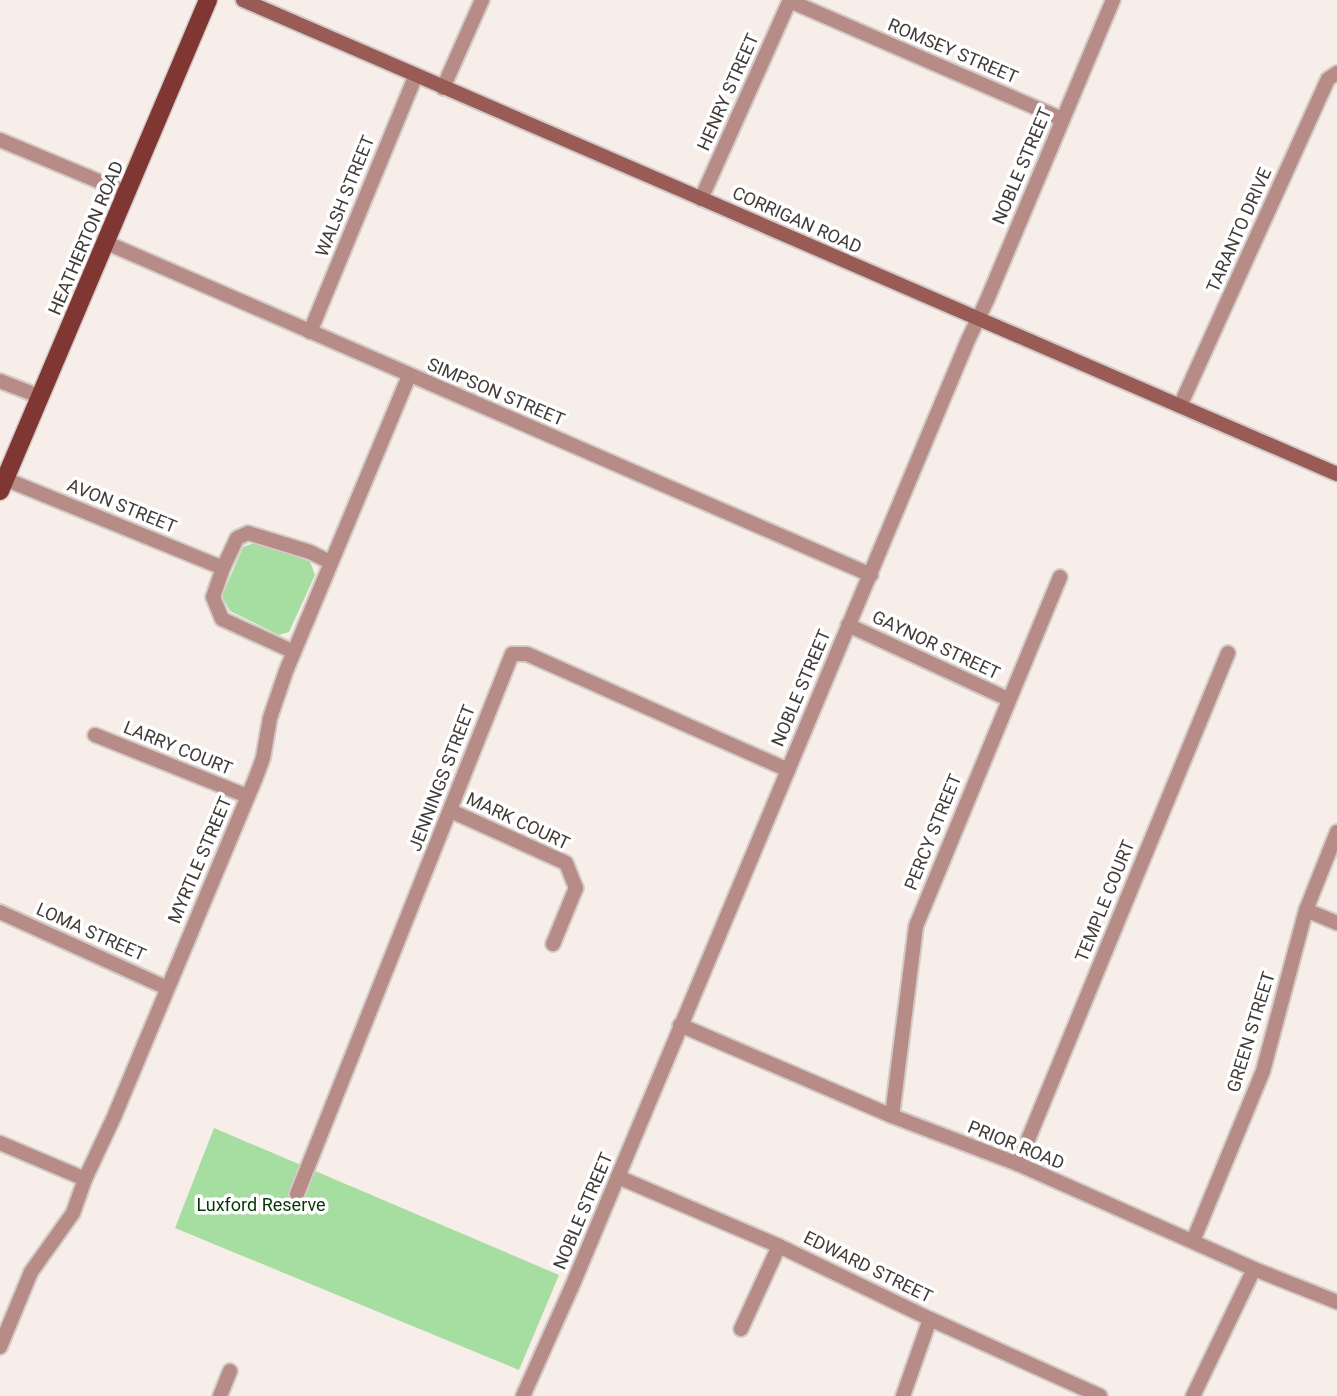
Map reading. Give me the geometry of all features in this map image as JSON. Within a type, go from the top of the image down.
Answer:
[{"type":"main road","name":"HEATHERTON ROAD","points":[[3,485],[208,0]]},
{"type":"main road","name":"CORRIGAN ROAD","points":[[243,0],[1337,474]]},
{"type":"street","points":[[443,88],[482,0]]},
{"type":"street","name":"NOBLE STREET","points":[[525,1394],[1113,0]]},
{"type":"street","name":"ROMSEY STREET","points":[[790,1],[1062,119]]},
{"type":"street","name":"HENRY STREET","points":[[701,199],[790,1]]},
{"type":"street","name":"TARANTO DRIVE","points":[[1180,406],[1328,79],[1337,73]]},
{"type":"street","name":"WALSH STREET","points":[[310,332],[416,75]]},
{"type":"street","points":[[0,140],[127,193]]},
{"type":"street","name":"SIMPSON STREET","points":[[107,243],[870,575]]},
{"type":"street","name":"MYRTLE STREET","points":[[0,1348],[31,1272],[74,1213],[85,1179],[263,758],[270,718],[293,652],[409,376]]},
{"type":"street","points":[[0,381],[41,397]]},
{"type":"street","name":"AVON STREET","points":[[3,485],[223,568]]},
{"type":"street","points":[[293,652],[222,619],[214,597],[223,568],[237,538],[248,533],[310,552],[330,562]]},
{"type":"street","name":"PERCY STREET","points":[[892,1116],[916,926],[1060,577]]},
{"type":"street","name":"GAYNOR STREET","points":[[848,625],[1009,699]]},
{"type":"street","name":"TEMPLE COURT","points":[[1017,1164],[1228,653]]},
{"type":"street","name":"JENNINGS STREET","points":[[297,1194],[512,654],[527,654],[788,770]]},
{"type":"street","name":"LARRY COURT","points":[[95,735],[247,796]]},
{"type":"street","name":"MARK COURT","points":[[451,811],[566,863],[576,888],[553,944]]},
{"type":"street","name":"GREEN STREET","points":[[1193,1241],[1263,1071],[1306,910],[1337,832]]},
{"type":"street","points":[[1306,910],[1337,923]]},
{"type":"street","name":"LOMA STREET","points":[[0,912],[167,988]]},
{"type":"street","name":"PRIOR ROAD","points":[[680,1025],[892,1116],[1017,1164],[1254,1269],[1337,1302]]},
{"type":"street","points":[[0,1143],[85,1179]]},
{"type":"street","name":"EDWARD STREET","points":[[618,1177],[779,1246],[930,1319],[1100,1396]]},
{"type":"street","points":[[741,1329],[779,1246]]},
{"type":"street","points":[[1193,1396],[1254,1269]]},
{"type":"street","points":[[903,1396],[930,1319]]},
{"type":"street","points":[[220,1396],[230,1371]]},
{"type":"green space","points":[[260,541],[310,562],[315,575],[289,632],[279,635],[230,611],[222,596],[243,547]]},
{"type":"green space","name":"Luxford Reserve","points":[[214,1128],[559,1275],[519,1370],[175,1228]]}]
